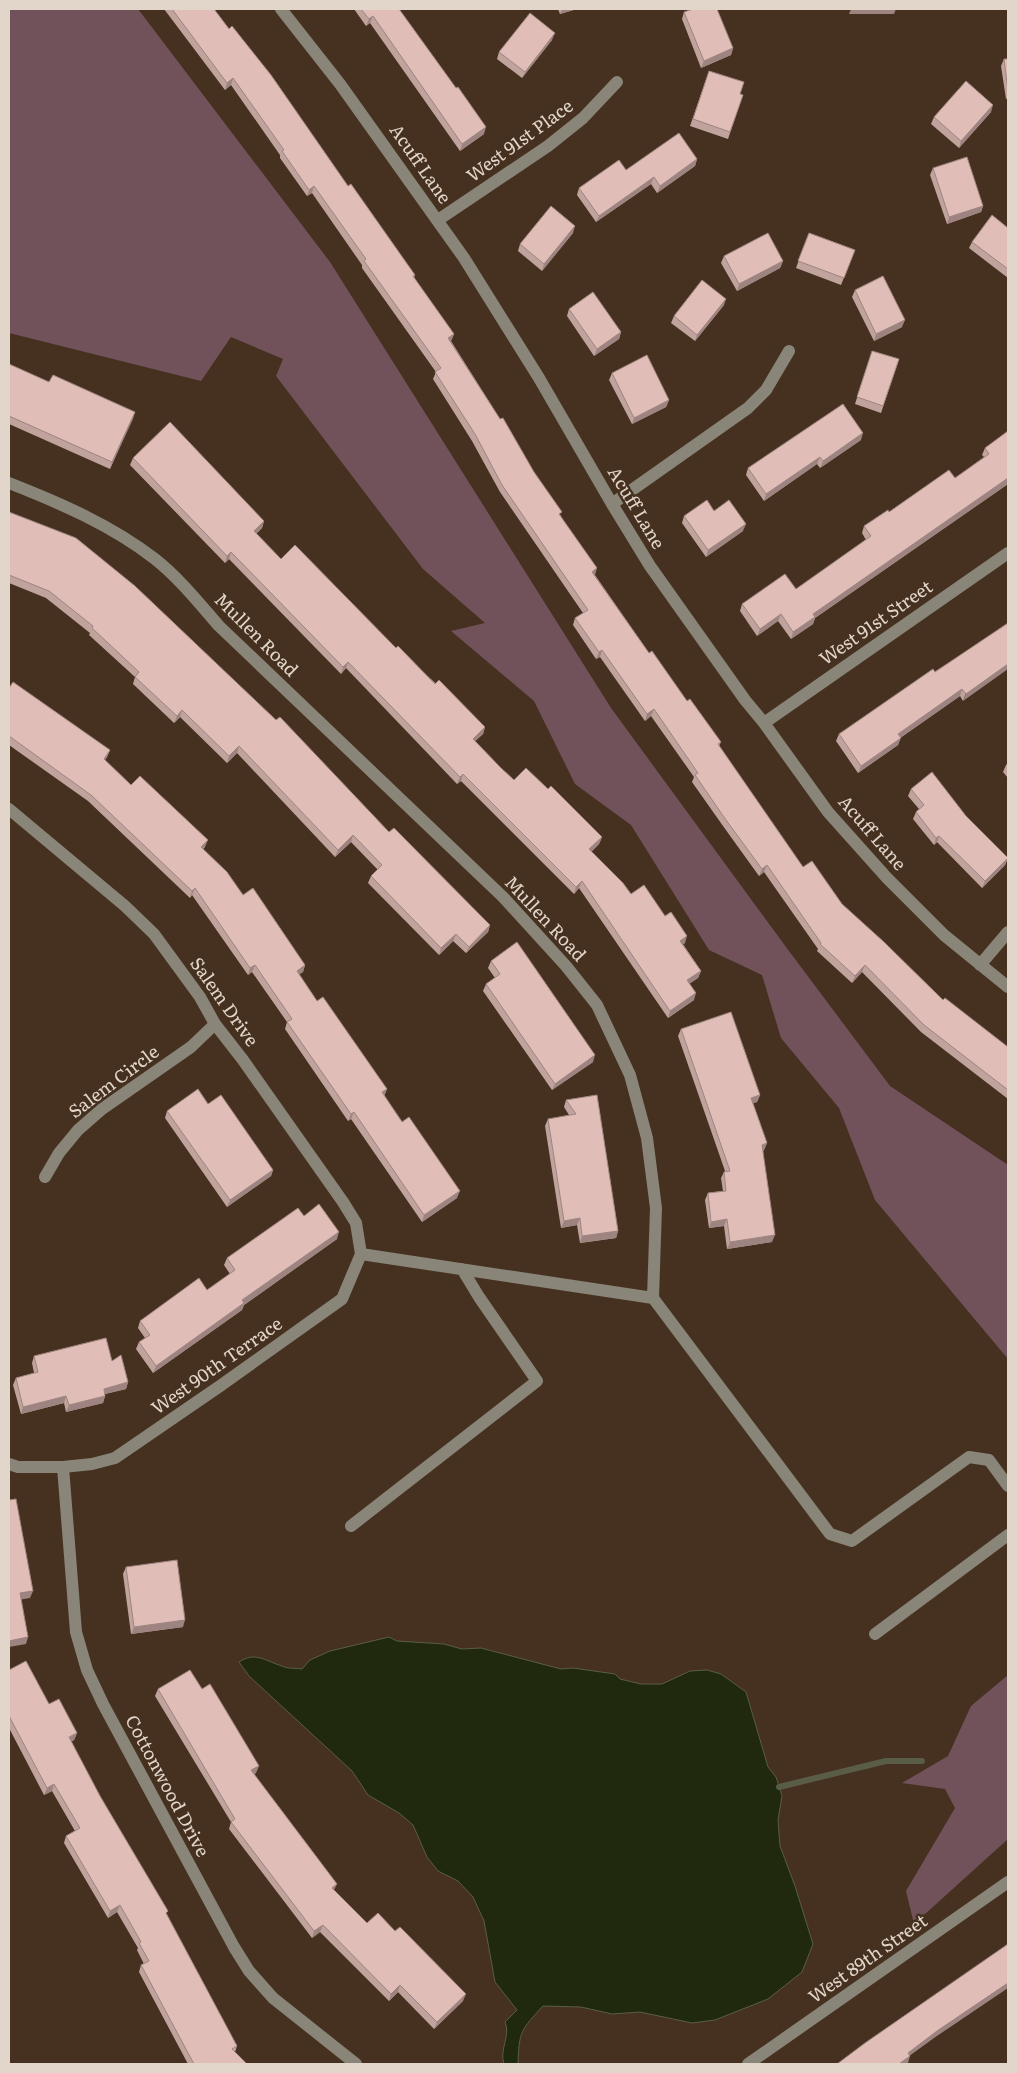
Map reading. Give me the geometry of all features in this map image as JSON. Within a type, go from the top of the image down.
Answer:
[{"type":"street","name":"Acuff Lane","points":[[281,9],[346,92],[464,258],[539,378],[612,504],[684,615],[828,812],[887,878],[944,935],[1008,987]]},
{"type":"street","name":"West 91st Place","points":[[438,220],[548,146],[583,118],[616,82]]},
{"type":"street","points":[[612,504],[748,408],[766,390],[789,351]]},
{"type":"street","name":"Mullen Road","points":[[9,482],[83,514],[121,536],[155,560],[183,586],[226,632],[503,898],[566,966],[597,1005],[630,1075],[647,1138],[656,1208],[653,1298]]},
{"type":"street","name":"West 91st Street","points":[[764,723],[1008,552]]},
{"type":"street","name":"Salem Drive","points":[[9,809],[125,906],[154,934],[200,997],[215,1024],[243,1060],[343,1202],[356,1224],[361,1254]]},
{"type":"street","points":[[980,965],[1008,932]]},
{"type":"street","name":"Salem Circle","points":[[46,1177],[59,1153],[78,1130],[102,1109],[191,1046],[215,1024]]},
{"type":"street","points":[[361,1254],[653,1298],[830,1534],[852,1542],[970,1457],[989,1460],[1008,1486]]},
{"type":"street","name":"West 90th Terrace","points":[[9,1464],[18,1467],[63,1467],[92,1464],[115,1458],[342,1299],[361,1254]]},
{"type":"street","points":[[351,1526],[537,1381],[462,1269]]},
{"type":"street","name":"Cottonwood Drive","points":[[63,1467],[76,1632],[87,1670],[103,1704],[234,1947],[249,1971],[273,1998],[356,2064]]},
{"type":"street","points":[[875,1634],[1008,1535]]},
{"type":"street","name":"West 89th Street","points":[[748,2064],[1008,1882]]},
{"type":"shaded area","points":[[9,9],[138,9],[330,262],[611,708],[890,1086],[1008,1165],[1008,1359],[875,1200],[839,1108],[781,1038],[762,975],[709,950],[631,825],[575,784],[534,701],[451,631],[485,623],[423,569],[276,376],[283,359],[231,337],[201,381],[9,333]]},
{"type":"shaded area","points":[[389,1637],[397,1641],[444,1644],[462,1649],[481,1648],[561,1669],[573,1668],[615,1674],[620,1679],[641,1684],[662,1684],[690,1671],[707,1670],[721,1674],[746,1692],[768,1767],[776,1777],[782,1796],[778,1820],[780,1846],[813,1944],[802,1972],[768,1999],[715,2020],[692,2023],[640,2012],[612,2014],[581,2007],[543,2006],[523,2032],[519,2044],[518,2064],[504,2064],[503,2053],[507,2032],[505,2022],[517,2010],[495,1982],[484,1921],[473,1897],[458,1881],[438,1871],[427,1857],[413,1825],[399,1813],[368,1795],[352,1771],[249,1676],[239,1662],[250,1657],[256,1657],[287,1668],[302,1669],[310,1660],[330,1651]]},
{"type":"shaded area","points":[[1008,1675],[1008,1839],[914,1924],[906,1891],[955,1808],[945,1789],[902,1783],[948,1756],[971,1706]]},
{"type":"building","points":[[172,9],[214,9],[229,29],[232,26],[271,75],[348,186],[351,184],[454,334],[448,338],[500,419],[503,418],[534,472],[562,512],[559,514],[597,568],[592,572],[649,653],[652,651],[687,701],[690,699],[721,742],[718,744],[803,867],[812,861],[842,904],[943,1000],[945,998],[1008,1047],[1008,1090],[924,1025],[865,965],[855,976],[820,944],[767,865],[762,869],[726,820],[695,775],[698,773],[654,709],[647,714],[602,650],[599,652],[575,618],[588,610],[502,485],[475,434],[435,372],[441,368],[364,261],[366,259],[314,186],[309,190],[282,151],[284,150],[233,78],[227,83]]},
{"type":"building","points":[[361,9],[399,9],[486,127],[462,144],[373,16],[369,19]]},
{"type":"building","points":[[693,9],[717,9],[733,48],[704,61],[684,12]]},
{"type":"building","points":[[530,13],[555,33],[525,72],[499,52]]},
{"type":"building","points":[[1004,59],[1008,59],[1008,91]]},
{"type":"building","points":[[709,71],[744,82],[740,94],[743,95],[730,132],[693,119]]},
{"type":"building","points":[[966,81],[993,105],[961,141],[934,117]]},
{"type":"building","points":[[679,133],[697,159],[660,186],[654,177],[599,216],[579,188],[619,160],[626,170]]},
{"type":"building","points":[[967,157],[983,206],[949,217],[933,168]]},
{"type":"building","points":[[551,206],[575,226],[544,264],[520,244]]},
{"type":"building","points":[[992,215],[1008,228],[1008,269],[972,242]]},
{"type":"building","points":[[768,233],[783,261],[739,284],[724,256]]},
{"type":"building","points":[[809,233],[855,250],[844,278],[798,261]]},
{"type":"building","points":[[883,276],[905,320],[876,334],[855,290]]},
{"type":"building","points":[[702,280],[726,299],[697,335],[674,316]]},
{"type":"building","points":[[593,292],[621,332],[597,349],[569,309]]},
{"type":"building","points":[[872,351],[899,359],[883,406],[857,397]]},
{"type":"building","points":[[647,355],[669,400],[634,418],[612,373]]},
{"type":"building","points":[[9,364],[49,382],[53,375],[135,412],[112,462],[9,416]]},
{"type":"building","points":[[843,404],[863,433],[823,461],[820,457],[766,494],[748,468]]},
{"type":"building","points":[[170,422],[264,521],[254,531],[281,559],[295,545],[396,648],[398,646],[435,684],[439,680],[485,727],[473,739],[501,768],[514,780],[526,768],[548,789],[551,786],[602,837],[589,849],[623,883],[631,894],[644,885],[665,916],[671,912],[687,936],[680,941],[701,971],[687,980],[696,993],[670,1011],[582,881],[576,887],[463,774],[460,777],[348,662],[343,667],[231,552],[227,556],[133,458]]},
{"type":"building","points":[[1008,431],[1008,478],[813,614],[815,617],[793,632],[781,614],[760,629],[742,604],[785,574],[796,589],[871,536],[864,526],[888,510],[889,512],[949,470],[955,478],[989,454],[985,448]]},
{"type":"building","points":[[707,500],[714,511],[729,500],[746,524],[708,550],[684,516]]},
{"type":"building","points":[[9,512],[76,538],[135,586],[276,720],[280,717],[389,832],[394,828],[490,925],[469,947],[456,934],[441,948],[371,876],[382,865],[353,835],[338,850],[239,746],[229,756],[182,710],[177,716],[135,677],[139,672],[92,628],[93,626],[49,591],[9,575]]},
{"type":"building","points":[[1008,623],[1008,664],[966,694],[962,689],[898,734],[901,738],[861,766],[839,734],[933,669],[935,672]]},
{"type":"building","points":[[13,682],[110,750],[104,759],[131,785],[140,776],[208,840],[201,847],[227,872],[243,895],[253,888],[305,965],[297,971],[317,1001],[323,997],[387,1089],[382,1092],[402,1122],[409,1117],[460,1191],[424,1215],[354,1112],[351,1114],[287,1022],[292,1019],[255,965],[250,968],[195,888],[192,891],[91,795],[9,736],[9,688]]},
{"type":"building","points":[[932,772],[966,816],[1008,858],[985,881],[939,836],[936,838],[916,812],[924,805],[911,789]]},
{"type":"building","points":[[517,942],[595,1055],[555,1084],[486,984],[500,974],[491,961]]},
{"type":"building","points":[[731,1012],[760,1095],[751,1098],[767,1143],[762,1145],[775,1235],[730,1242],[727,1219],[711,1222],[708,1193],[726,1191],[724,1172],[730,1171],[681,1029]]},
{"type":"building","points":[[198,1089],[208,1104],[221,1095],[273,1170],[230,1200],[167,1111]]},
{"type":"building","points":[[597,1095],[618,1231],[582,1236],[580,1218],[564,1221],[548,1119],[576,1114],[566,1100]]},
{"type":"building","points":[[319,1204],[339,1232],[242,1300],[244,1303],[156,1366],[139,1342],[150,1335],[140,1321],[199,1278],[207,1290],[235,1270],[227,1258],[298,1208],[304,1216]]},
{"type":"building","points":[[106,1338],[112,1361],[121,1355],[128,1382],[104,1389],[105,1396],[69,1405],[66,1396],[23,1407],[16,1378],[38,1372],[34,1356]]},
{"type":"building","points":[[16,1499],[33,1591],[20,1593],[28,1637],[9,1641],[9,1500]]},
{"type":"building","points":[[177,1560],[185,1620],[134,1627],[126,1567]]},
{"type":"building","points":[[26,1661],[49,1704],[59,1699],[77,1733],[69,1737],[100,1796],[168,1911],[166,1913],[237,2046],[232,2049],[247,2064],[194,2064],[141,1965],[149,1961],[139,1943],[141,1942],[120,1905],[110,1911],[66,1836],[80,1828],[54,1784],[47,1788],[9,1716],[9,1670]]},
{"type":"building","points":[[190,1670],[202,1689],[210,1684],[259,1766],[251,1770],[337,1884],[332,1888],[367,1923],[378,1913],[395,1931],[400,1927],[466,1994],[437,2022],[400,1985],[391,1994],[323,1925],[314,1931],[231,1822],[235,1819],[158,1689]]},
{"type":"building","points":[[1008,1944],[1008,1983],[937,2031],[908,2053],[910,2056],[899,2064],[837,2064],[865,2043]]},
{"type":"waterway","points":[[779,1787],[886,1761],[922,1761]]}]
